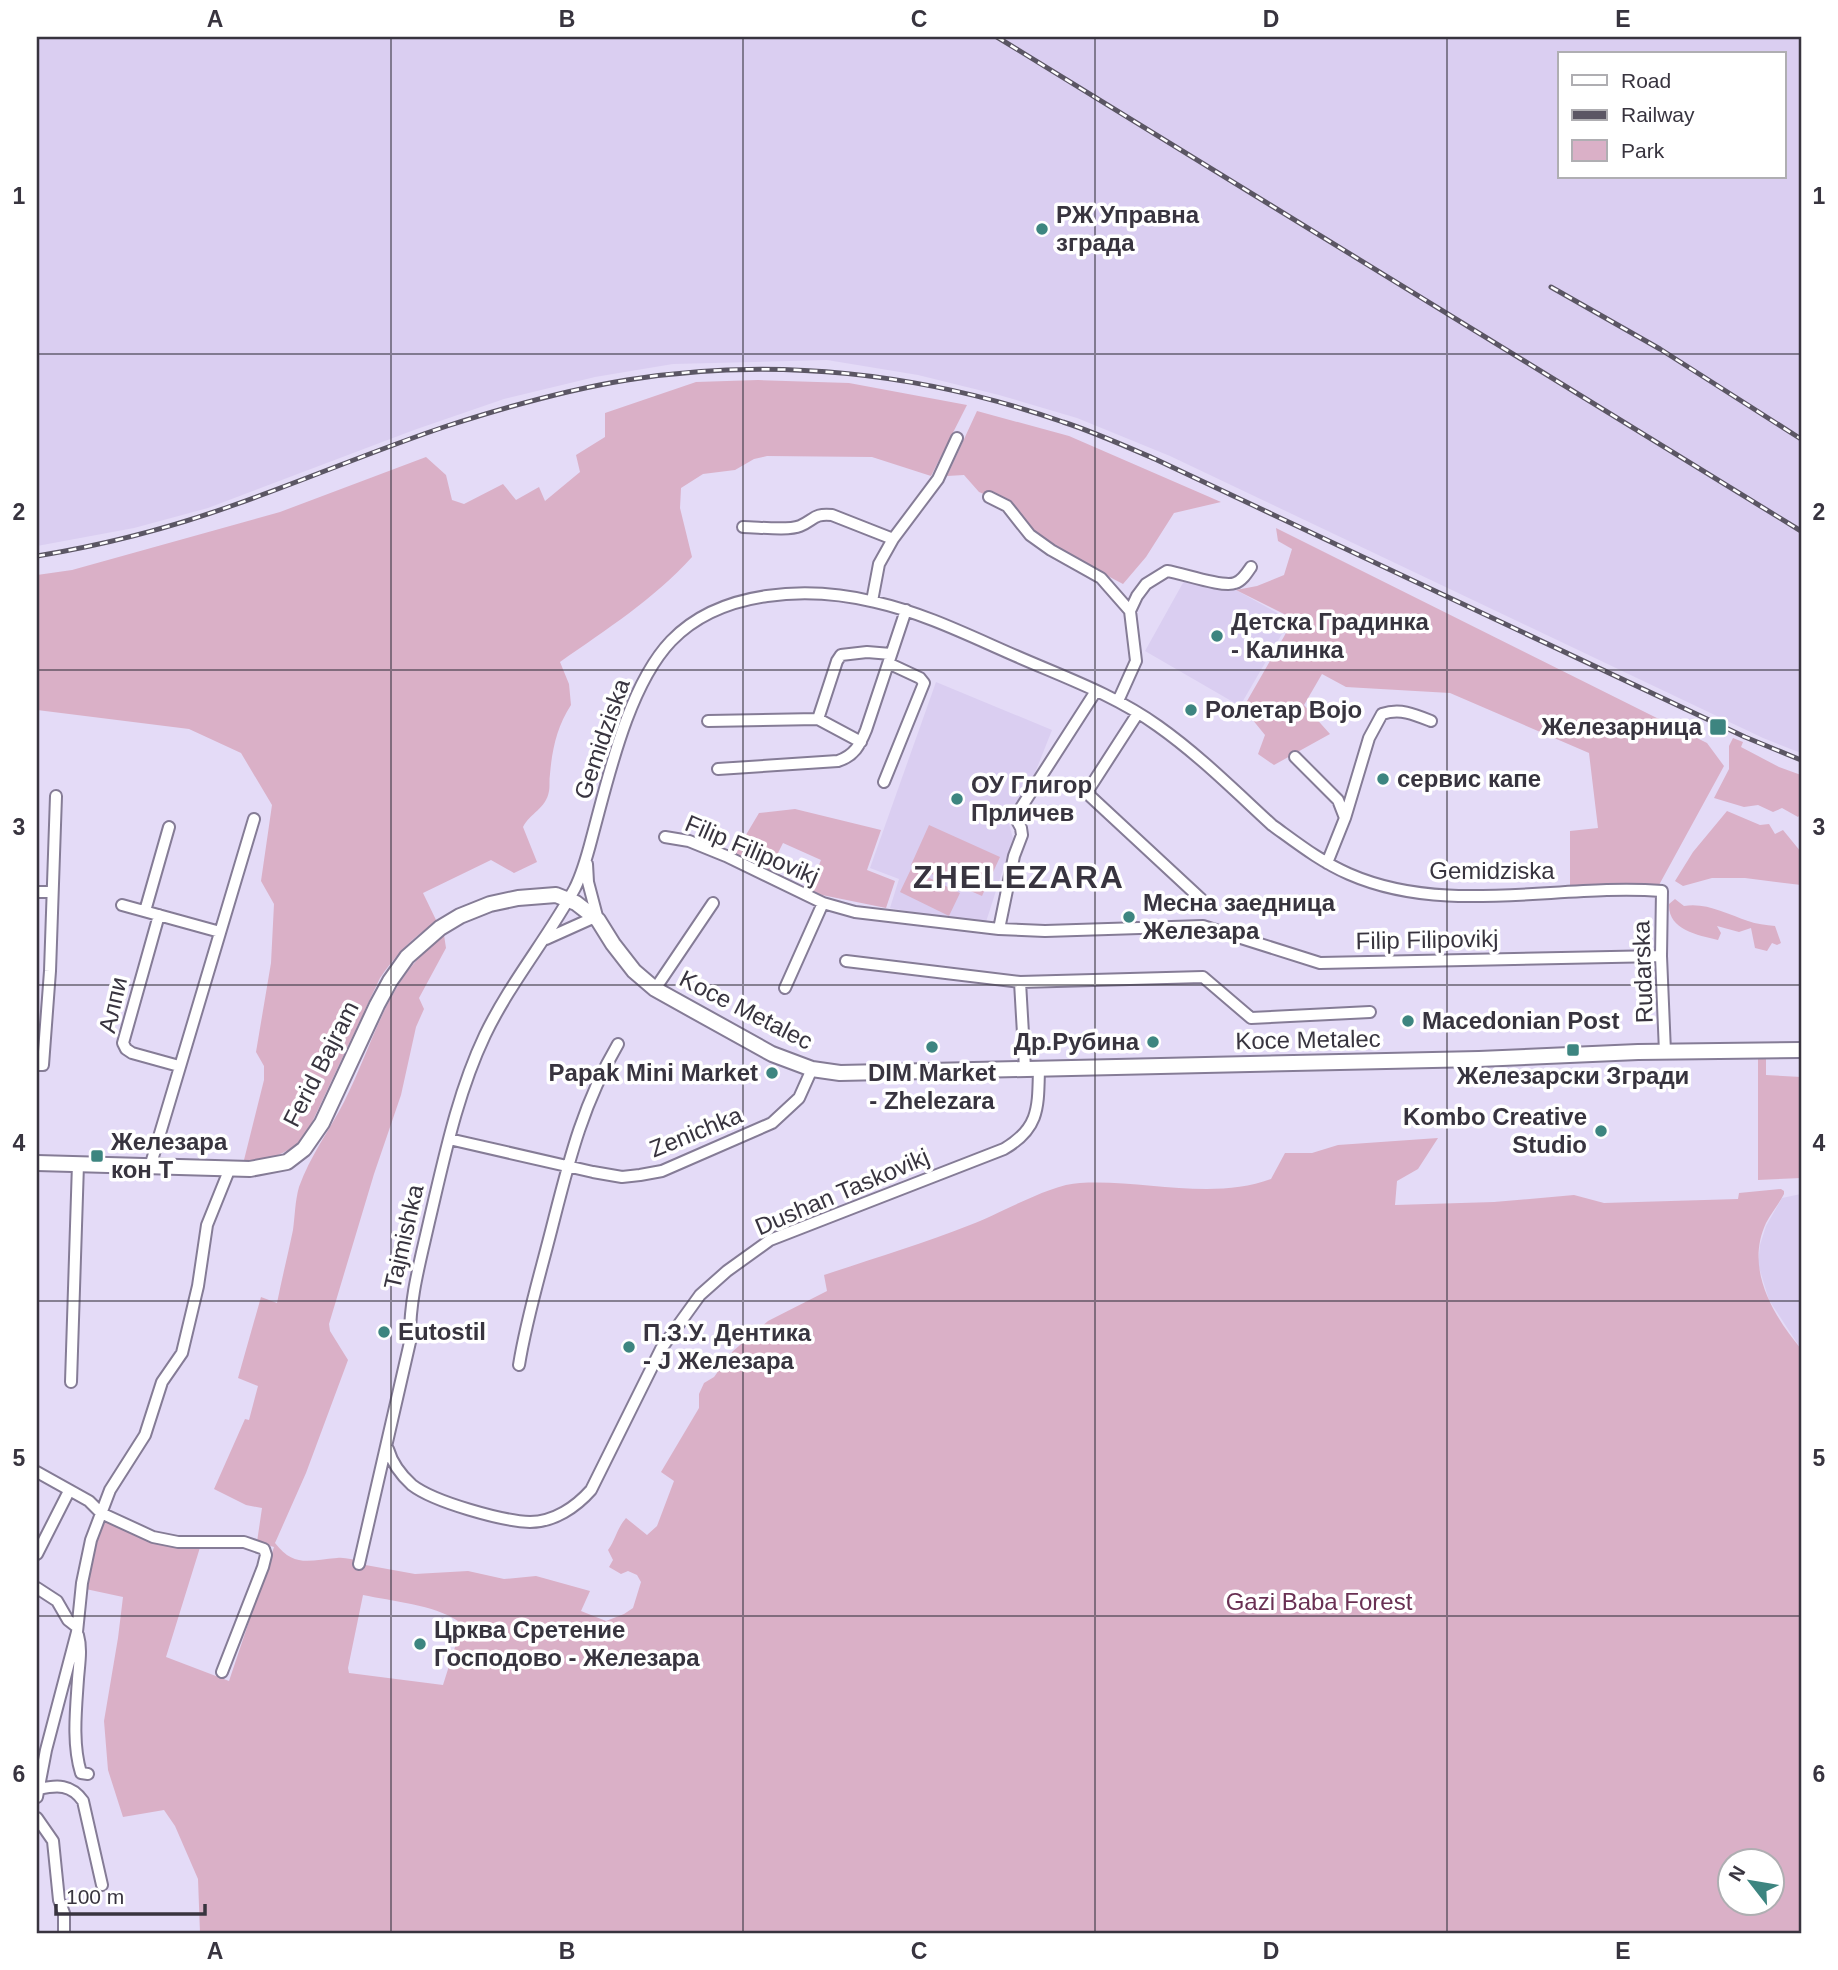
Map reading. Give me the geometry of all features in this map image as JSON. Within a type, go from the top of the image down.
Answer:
[{"type":"street","points":[[872,601],[879,564],[893,539],[938,479],[957,438]]},
{"type":"street","points":[[989,498],[1007,506],[1030,535],[1051,550],[1101,578],[1130,611]]},
{"type":"street","points":[[743,527],[800,526],[822,514],[832,515],[893,539]]},
{"type":"street","points":[[1118,701],[1136,661],[1130,611],[1146,584],[1167,571],[1223,584],[1235,584],[1251,567]]},
{"type":"street","name":"Gemidziska","points":[[568,899],[587,861],[594,828],[636,696],[648,673],[671,641],[702,617],[744,600],[816,594],[872,601],[906,610],[1118,701],[1180,744],[1272,825],[1327,863],[1380,885],[1449,896],[1662,891]]},
{"type":"street","points":[[718,769],[838,761],[850,756],[861,742],[906,610]]},
{"type":"street","points":[[818,719],[841,655],[867,652],[890,659],[920,678],[924,683],[884,782]]},
{"type":"street","points":[[999,929],[1014,856],[1022,835],[1015,817],[1096,691]]},
{"type":"street","points":[[1327,863],[1345,818],[1368,738],[1382,714],[1406,711],[1431,721]]},
{"type":"street","points":[[1138,713],[1089,789],[1090,796],[1201,899]]},
{"type":"street","points":[[708,721],[818,719],[861,742]]},
{"type":"street","points":[[1295,757],[1338,800],[1345,818]]},
{"type":"street","points":[[37,1065],[43,1065],[50,971],[56,796]]},
{"type":"street","points":[[150,1167],[254,819]]},
{"type":"street","points":[[145,911],[169,827]]},
{"type":"street","name":"Filip Filipovikj","points":[[665,837],[689,841],[823,903],[855,912],[1045,932],[1203,926],[1320,963],[1661,956]]},
{"type":"street","points":[[546,939],[597,919],[588,882],[587,861]]},
{"type":"street","name":"Rudarska","points":[[1662,891],[1661,956],[1665,1052]]},
{"type":"street","points":[[37,892],[52,892]]},
{"type":"street","name":"Ferid Bajram","points":[[37,1163],[250,1169],[287,1161],[304,1149],[322,1123],[390,981],[407,957],[440,928],[489,904],[556,895],[568,899]]},
{"type":"street","name":"Koce Metalec","points":[[568,899],[597,919],[634,971],[655,989],[746,1041],[812,1069],[840,1073],[1801,1050]]},
{"type":"street","name":"Tajmishka","points":[[359,1564],[411,1342],[410,1308],[449,1139],[466,1081],[485,1036],[568,899]]},
{"type":"street","name":"Koce Metalec","points":[[655,989],[713,902]]},
{"type":"street","name":"Filip Filipovikj","points":[[785,988],[823,903]]},
{"type":"street","points":[[122,905],[220,932]]},
{"type":"street","name":"Алпи","points":[[159,915],[123,1044],[132,1053],[179,1066]]},
{"type":"street","name":"Koce Metalec","points":[[846,961],[1020,982],[1203,977],[1251,1018],[1370,1012]]},
{"type":"street","points":[[37,970],[50,971]]},
{"type":"street","points":[[1020,982],[1032,1068]]},
{"type":"street","points":[[519,1365],[529,1313],[583,1114],[596,1083],[618,1044]]},
{"type":"street","name":"Dushan Taskovikj","points":[[387,1447],[391,1459],[412,1484],[426,1494],[444,1501],[529,1522],[566,1511],[591,1490],[661,1349],[700,1295],[727,1271],[770,1241],[1004,1149],[1020,1140],[1032,1126],[1035,1116],[1032,1068]]},
{"type":"street","name":"Zenichka","points":[[449,1139],[622,1177],[663,1171],[772,1123],[799,1098],[812,1069]]},
{"type":"street","points":[[71,1382],[78,1164]]},
{"type":"street","points":[[102,1885],[83,1801],[75,1791],[65,1787],[38,1793],[46,1750],[77,1630],[86,1564],[101,1513],[110,1490],[145,1435],[162,1382],[184,1346],[198,1286],[207,1225],[230,1168]]},
{"type":"street","points":[[37,1472],[89,1501],[101,1513],[162,1540],[244,1542],[264,1549],[266,1555],[263,1567],[222,1672]]},
{"type":"street","points":[[37,1554],[69,1491]]},
{"type":"street","points":[[37,1588],[57,1601],[77,1630],[80,1646],[77,1748],[81,1773],[88,1774]]},
{"type":"street","points":[[37,1818],[52,1841],[64,1913],[64,1933]]},
{"type":"shaded area","points":[[37,37],[1801,37],[1801,753],[1763,738],[1170,456],[1077,418],[918,375],[827,360],[673,364],[595,377],[504,399],[208,508],[134,528],[37,546]]},
{"type":"shaded area","name":"Детска Градинка - Калинка","points":[[1184,581],[1236,590],[1290,620],[1240,706],[1145,651]]},
{"type":"shaded area","name":"ОУ Глигор Прличев","points":[[936,682],[1052,730],[1033,778],[1008,821],[1013,838],[985,925],[890,908],[899,879],[870,868]]},
{"type":"shaded area","points":[[1801,1194],[1801,1349],[1769,1300],[1758,1264],[1766,1226],[1782,1198]]},
{"type":"green space","points":[[758,380],[849,383],[967,405],[931,476],[872,457],[767,456],[754,459],[735,470],[703,474],[681,488],[680,508],[692,557],[646,600],[560,662],[569,684],[571,705],[556,738],[547,797],[523,827],[537,862],[514,873],[491,860],[423,893],[437,922],[420,933],[380,978],[307,1133],[294,1146],[279,1155],[244,1160],[264,1080],[264,1066],[256,1052],[271,963],[274,904],[261,881],[272,805],[241,753],[189,729],[37,710],[37,575],[72,570],[280,512],[426,457],[446,475],[452,500],[464,504],[503,484],[516,500],[539,487],[545,501],[580,472],[576,455],[605,437],[605,413],[696,382]]},
{"type":"green space","points":[[977,411],[1069,436],[1221,502],[1174,513],[1146,557],[1123,584],[1058,550],[1036,535],[1014,507],[979,492],[964,475],[947,476]]},
{"type":"green space","points":[[1276,528],[1707,743],[1724,766],[1659,885],[1570,885],[1570,831],[1598,828],[1589,753],[1450,693],[1346,687],[1322,674],[1304,705],[1330,734],[1274,765],[1258,754],[1265,735],[1243,708],[1294,619],[1236,590],[1257,586],[1284,575],[1292,549],[1278,541]]},
{"type":"green space","points":[[1733,738],[1743,742],[1741,747],[1801,775],[1801,813],[1798,817],[1782,808],[1773,812],[1758,805],[1744,807],[1714,798],[1729,769],[1729,746]]},
{"type":"green space","points":[[795,809],[881,830],[867,870],[895,881],[886,908],[822,895],[809,889],[821,860],[783,843],[769,871],[734,855],[759,813]]},
{"type":"green space","points":[[1727,811],[1760,825],[1769,824],[1775,834],[1783,830],[1801,852],[1801,885],[1745,878],[1712,878],[1683,886],[1675,881],[1693,852]]},
{"type":"green space","points":[[929,825],[1000,857],[982,896],[911,865]]},
{"type":"green space","points":[[911,869],[960,893],[949,916],[900,892]]},
{"type":"green space","points":[[1675,899],[1684,906],[1708,907],[1751,922],[1775,926],[1781,943],[1772,943],[1767,951],[1755,948],[1751,928],[1739,932],[1717,926],[1721,933],[1718,940],[1685,930],[1673,920],[1670,913],[1669,904]]},
{"type":"green space","name":"Gazi Baba Forest","points":[[444,935],[446,948],[419,998],[424,1009],[416,1027],[401,1095],[329,1324],[330,1331],[348,1360],[306,1473],[275,1543],[289,1556],[303,1561],[346,1558],[360,1561],[360,1564],[415,1574],[468,1571],[504,1579],[536,1576],[590,1591],[581,1611],[606,1621],[633,1608],[641,1582],[637,1575],[628,1571],[621,1574],[609,1567],[613,1560],[608,1550],[626,1518],[647,1535],[657,1526],[674,1481],[661,1472],[699,1408],[699,1394],[704,1383],[714,1377],[733,1351],[768,1321],[827,1291],[824,1275],[952,1232],[1054,1188],[1080,1183],[1103,1183],[1225,1188],[1271,1179],[1285,1153],[1312,1153],[1338,1145],[1438,1138],[1418,1169],[1397,1181],[1395,1205],[1494,1202],[1574,1195],[1604,1203],[1738,1199],[1739,1193],[1781,1189],[1784,1191],[1766,1223],[1760,1240],[1759,1257],[1760,1273],[1772,1306],[1801,1349],[1801,1933],[200,1933],[198,1879],[175,1826],[164,1810],[123,1817],[108,1770],[104,1721],[123,1597],[81,1588],[101,1513],[153,1537],[202,1541],[166,1657],[229,1681],[274,1547],[257,1542],[262,1508],[246,1505],[214,1489],[245,1419],[249,1420],[258,1386],[238,1378],[261,1297],[277,1303],[303,1176],[344,1102],[384,1012],[408,971],[424,952]],"holes":[[[363,1595],[425,1607],[458,1621],[460,1631],[443,1685],[349,1673]]]},
{"type":"green space","points":[[1766,1056],[1766,1075],[1801,1077],[1801,1178],[1758,1180],[1758,1057]]},
{"type":"railway","points":[[997,37],[1801,531]]},
{"type":"railway","points":[[1551,287],[1660,349],[1801,439]]},
{"type":"railway","points":[[37,556],[87,547],[186,521],[447,426],[581,389],[682,373],[792,370],[848,374],[957,391],[1010,405],[1098,435],[1155,459],[1745,737],[1801,760]]},
{"type":"place","name":"РЖ Управна зграда","points":[[1042,229]]},
{"type":"place","name":"Детска Градинка - Калинка","points":[[1217,636]]},
{"type":"place","name":"Ролетар Војо","points":[[1191,710]]},
{"type":"place","name":"Железарница","points":[[1718,727]]},
{"type":"place","name":"сервис капе","points":[[1383,779]]},
{"type":"place","name":"ОУ Глигор Прличев","points":[[957,799]]},
{"type":"place","name":"Месна заедница Железара","points":[[1129,917]]},
{"type":"place","name":"Macedonian Post","points":[[1408,1021]]},
{"type":"place","name":"Др.Рубина","points":[[1153,1042]]},
{"type":"place","name":"DIM Market - Zhelezara","points":[[932,1047]]},
{"type":"place","name":"Железарски Згради","points":[[1573,1050]]},
{"type":"place","name":"Papak Mini Market","points":[[772,1073]]},
{"type":"place","name":"Kombo Creative Studio","points":[[1601,1131]]},
{"type":"place","name":"Железара кон Т","points":[[97,1156]]},
{"type":"place","name":"Eutostil","points":[[384,1332]]},
{"type":"place","name":"П.З.У. Дентика - Ј Железара","points":[[629,1347]]},
{"type":"place","name":"Црква Сретение Господово - Железара","points":[[420,1644]]},
{"type":"district","name":"ZHELEZARA","points":[[1019,877]]}]
